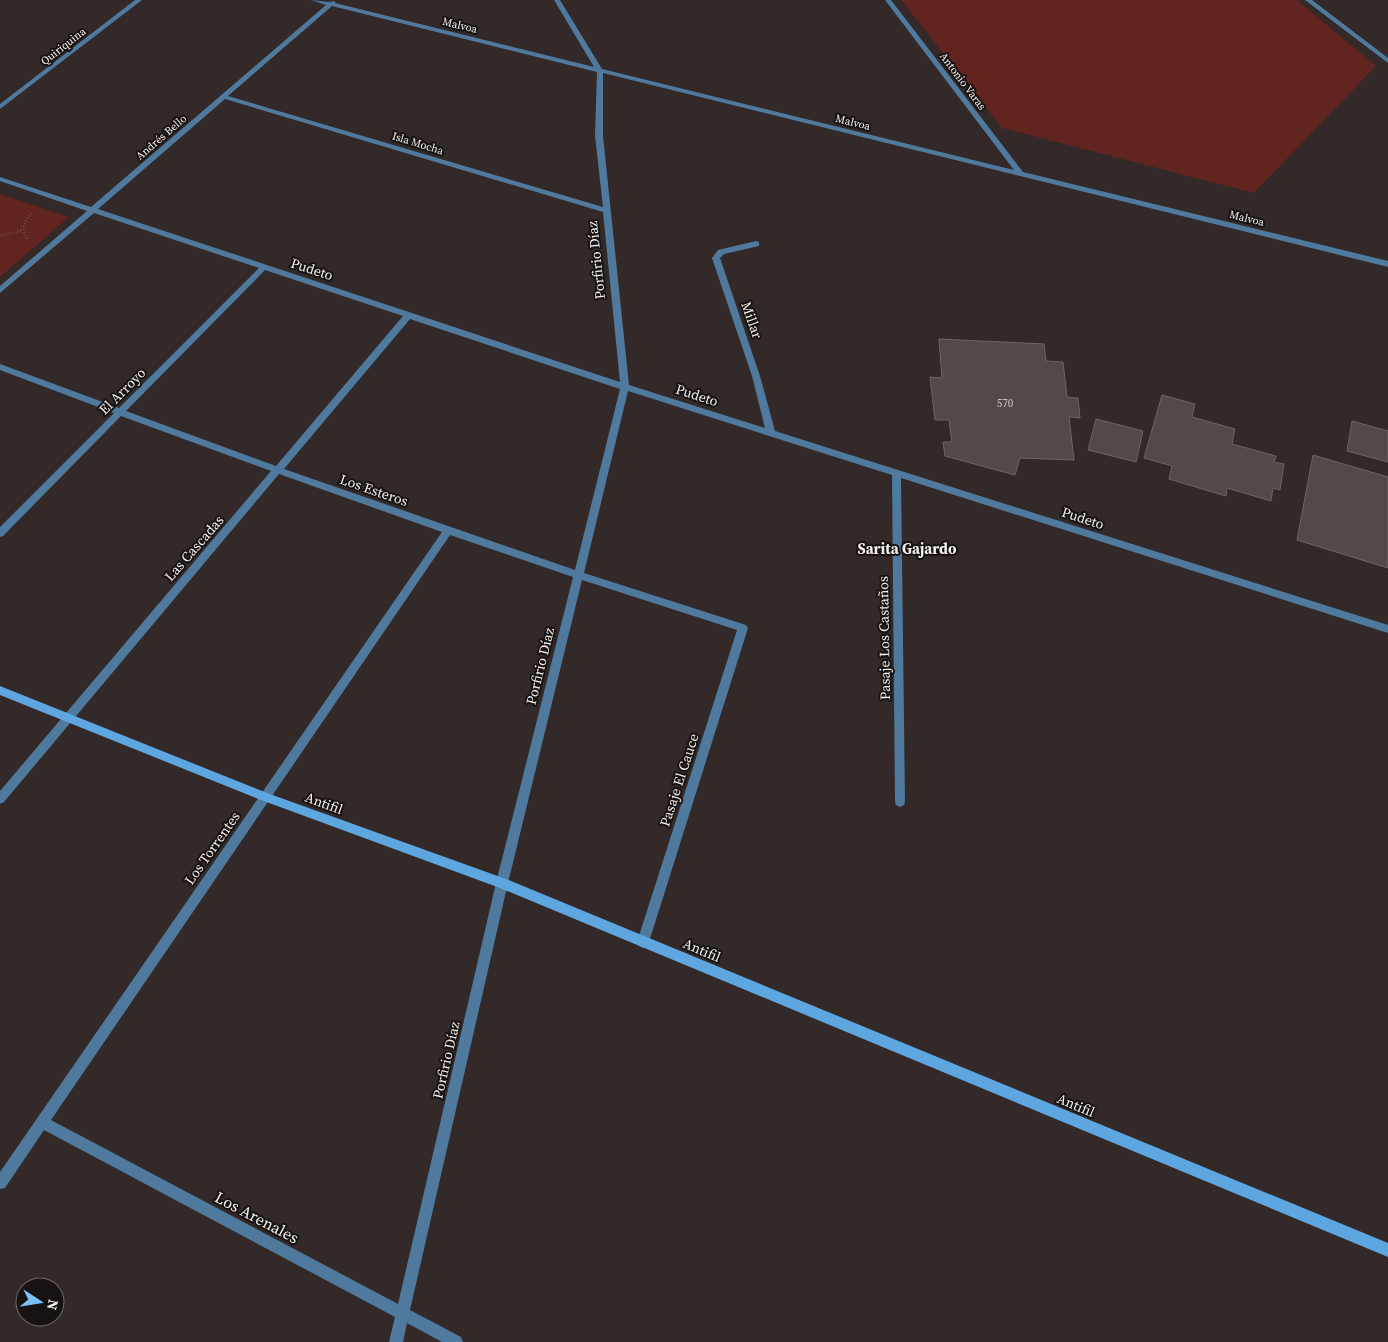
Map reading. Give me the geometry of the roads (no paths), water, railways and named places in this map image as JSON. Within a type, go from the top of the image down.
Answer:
[{"type":"street","name":"Quiriquina","points":[[0,107],[139,0]]},
{"type":"street","name":"Malvoa","points":[[314,0],[333,2],[600,71],[1388,264]]},
{"type":"street","points":[[557,0],[600,71]]},
{"type":"street","name":"Antonio Varas","points":[[888,0],[1022,174]]},
{"type":"street","points":[[1308,0],[1388,62]]},
{"type":"street","name":"Andrés Bello","points":[[0,290],[333,2]]},
{"type":"street","name":"Porfirio Díaz","points":[[396,1342],[502,883],[625,387],[605,210],[598,111],[600,71]]},
{"type":"street","name":"Isla Mocha","points":[[224,97],[605,210]]},
{"type":"street","name":"Pudeto","points":[[0,179],[625,387],[1388,628]]},
{"type":"street","name":"Millar","points":[[756,244],[721,252],[716,258],[756,376],[771,433]]},
{"type":"street","name":"El Arroyo","points":[[0,533],[264,268]]},
{"type":"street","name":"Las Cascadas","points":[[0,799],[67,717],[408,316]]},
{"type":"street","name":"Los Esteros","points":[[0,367],[278,471],[448,531],[577,576],[743,628]]},
{"type":"street","name":"Pasaje Los Castaños","points":[[896,474],[900,802]]},
{"type":"street","name":"Los Torrentes","points":[[0,1183],[448,531]]},
{"type":"street","name":"Pasaje El Cauce","points":[[643,942],[743,628]]},
{"type":"street","name":"Antifil","points":[[0,690],[265,797],[502,883],[1388,1250]]},
{"type":"street","name":"Los Arenales","points":[[42,1122],[456,1342]]},
{"type":"district","name":"Sarita Gajardo","points":[[907,549]]}]
